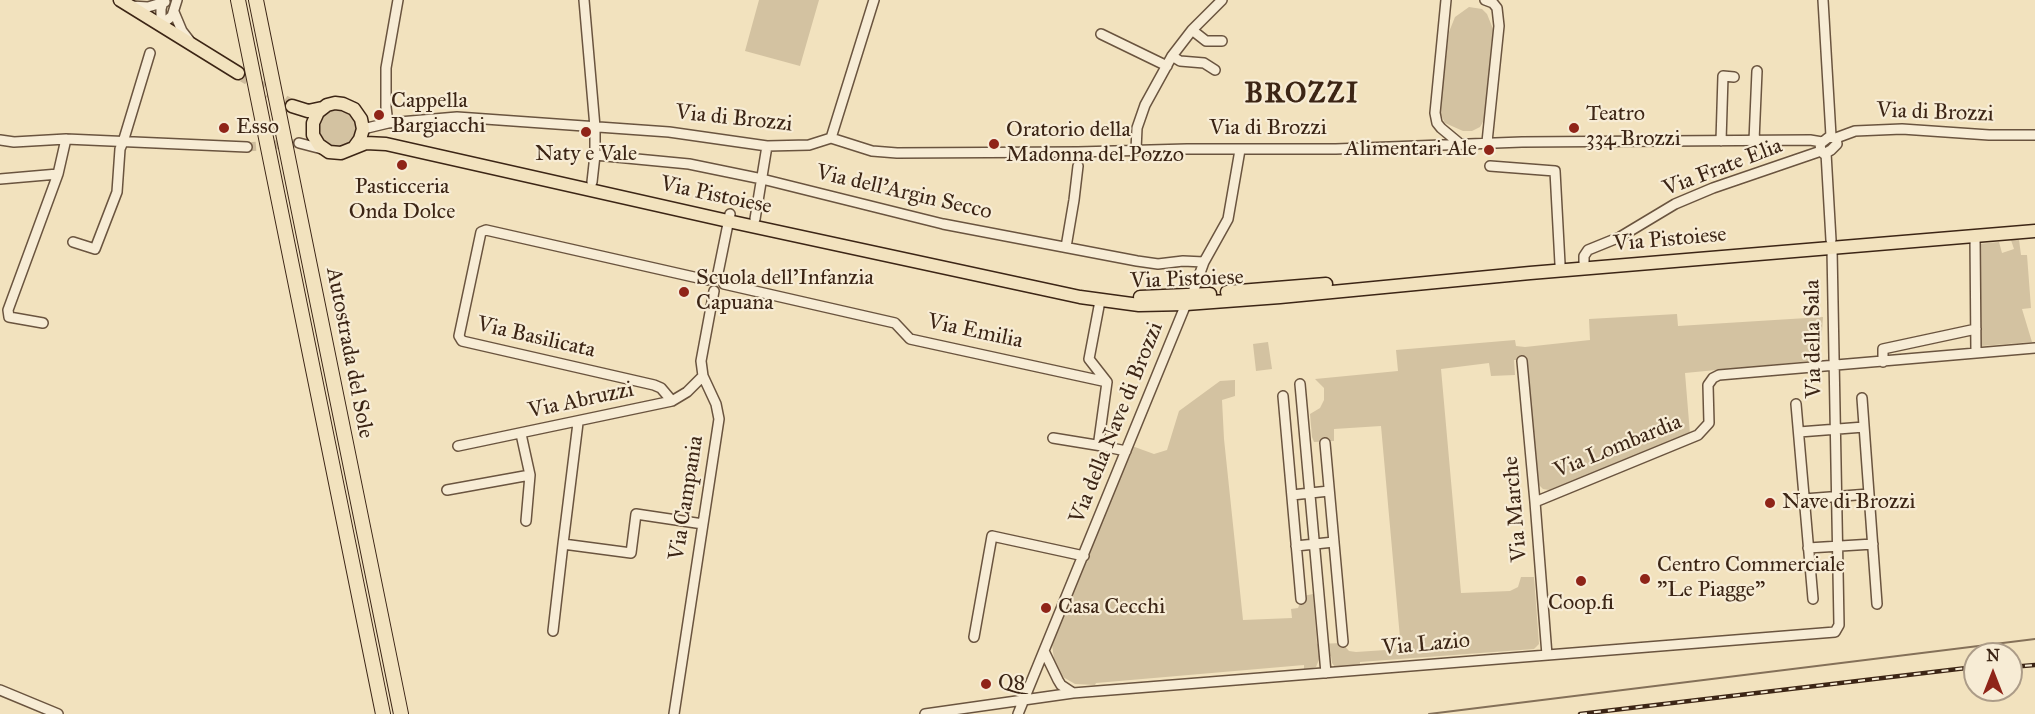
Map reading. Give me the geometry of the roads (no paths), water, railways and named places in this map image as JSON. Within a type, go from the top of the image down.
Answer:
[{"type":"highway","name":"Autostrada del Sole","points":[[238,0],[383,714]]},
{"type":"highway","name":"Autostrada del Sole","points":[[256,0],[401,714]]},
{"type":"main road","points":[[125,3],[238,73]]},
{"type":"main road","name":"Via Pistoiese","points":[[312,126],[315,117],[323,107],[343,104],[354,109],[362,124],[381,137],[592,182],[729,218],[755,219],[1100,293],[1139,297],[1189,299],[1537,272],[2035,224]]},
{"type":"main road","points":[[323,107],[309,111],[292,106],[312,126],[315,140],[326,151]]},
{"type":"main road","points":[[355,146],[360,139],[362,124]]},
{"type":"main road","name":"Via Pistoiese","points":[[326,151],[341,153],[366,143],[386,144],[1100,301],[1139,305],[1584,262],[2035,231]]},
{"type":"street","points":[[125,3],[148,7],[160,2],[161,25],[169,21],[177,0]]},
{"type":"street","points":[[388,123],[386,68],[398,0]]},
{"type":"street","points":[[584,0],[595,127],[592,182]]},
{"type":"street","points":[[831,138],[874,0]]},
{"type":"street","points":[[1136,150],[1137,132],[1142,113],[1172,56],[1192,30],[1222,0]]},
{"type":"street","points":[[1446,0],[1436,113],[1437,123],[1459,143]]},
{"type":"street","points":[[1485,0],[1493,3],[1497,8],[1499,26],[1487,142]]},
{"type":"street","points":[[1823,0],[1833,137]]},
{"type":"street","points":[[174,12],[184,36],[195,46]]},
{"type":"street","points":[[1192,30],[1206,41],[1222,40]]},
{"type":"street","points":[[1101,34],[1167,66]]},
{"type":"street","points":[[74,242],[95,249],[117,192],[120,149],[150,53]]},
{"type":"street","points":[[1172,56],[1180,61],[1204,63],[1215,70]]},
{"type":"street","points":[[1754,141],[1757,71]]},
{"type":"street","points":[[1721,141],[1723,76],[1734,77]]},
{"type":"street","name":"Via di Brozzi","points":[[362,124],[457,117],[669,132],[767,146],[809,145],[831,138],[879,152],[1078,159],[1136,150],[1336,149],[1487,142],[1810,140],[1823,149],[1833,137],[1852,131],[1885,129],[1989,135],[2035,135]]},
{"type":"street","name":"Via Pistoiese","points":[[312,126],[307,135],[298,142],[326,151]]},
{"type":"street","points":[[44,323],[9,317],[8,310],[58,174],[66,139]]},
{"type":"street","points":[[0,140],[14,142],[66,139],[247,147]]},
{"type":"street","points":[[755,219],[767,146]]},
{"type":"street","name":"Via della Sala","points":[[1823,149],[1831,244],[1838,546],[1839,625],[1835,632],[1830,633]]},
{"type":"street","name":"Via Frate Elia","points":[[1584,262],[1584,256],[1588,250],[1620,237],[1669,207],[1713,188],[1823,149]]},
{"type":"street","name":"Via della Nave di Brozzi","points":[[1018,714],[1204,262],[1228,219],[1240,150]]},
{"type":"street","name":"Via dell'Argin Secco","points":[[595,155],[689,164],[762,179],[943,224],[1158,264],[1183,261],[1204,262]]},
{"type":"street","points":[[1066,247],[1078,159]]},
{"type":"street","points":[[1490,166],[1555,171],[1560,264]]},
{"type":"street","points":[[0,179],[58,174]]},
{"type":"street","points":[[718,273],[729,218]]},
{"type":"street","name":"Via Basilicata","points":[[672,401],[661,388],[654,385],[462,341],[459,336],[481,232],[483,230],[707,280]]},
{"type":"street","points":[[1975,236],[1976,353]]},
{"type":"street","points":[[718,273],[722,276],[724,284],[719,290],[714,291],[709,288],[707,280],[710,275],[718,273]]},
{"type":"street","name":"Via Emilia","points":[[724,284],[896,323],[910,339],[1107,382]]},
{"type":"street","name":"Via Campania","points":[[674,714],[719,419],[716,404],[701,368],[701,355],[714,291]]},
{"type":"street","points":[[1100,301],[1089,358],[1107,382],[1098,435],[1102,446]]},
{"type":"street","points":[[1883,362],[1882,349],[1976,329]]},
{"type":"street","name":"Via Lombardia","points":[[1535,502],[1698,435],[1709,423],[1708,385],[1715,377],[2035,348]]},
{"type":"street","name":"Via Marche","points":[[1522,361],[1547,655]]},
{"type":"street","name":"Via Abruzzi","points":[[458,446],[578,423],[672,401],[687,392],[703,376]]},
{"type":"street","points":[[1300,384],[1326,673]]},
{"type":"street","points":[[1283,396],[1301,599]]},
{"type":"street","points":[[1862,398],[1877,604]]},
{"type":"street","name":"Via della Sala","points":[[1797,404],[1813,599]]},
{"type":"street","points":[[553,631],[578,423]]},
{"type":"street","name":"Via della Sala","points":[[1799,432],[1864,427]]},
{"type":"street","points":[[521,434],[530,475],[526,521]]},
{"type":"street","points":[[1053,438],[1126,451]]},
{"type":"street","points":[[1325,442],[1343,642]]},
{"type":"street","points":[[1287,446],[1305,444]]},
{"type":"street","points":[[447,490],[530,475]]},
{"type":"street","points":[[1292,495],[1329,492]]},
{"type":"street","points":[[1804,499],[1869,494]]},
{"type":"street","points":[[563,544],[631,553],[636,514],[703,524]]},
{"type":"street","name":"Via della Nave di Brozzi","points":[[974,637],[992,536],[1084,556]]},
{"type":"street","points":[[1296,546],[1334,542]]},
{"type":"street","points":[[1808,548],[1873,544]]},
{"type":"street","points":[[1319,591],[1338,590]]},
{"type":"street","name":"Via Lazio","points":[[925,714],[1073,693],[1830,633]]},
{"type":"street","points":[[1044,651],[1061,685],[1073,693]]},
{"type":"street","points":[[0,690],[58,714]]},
{"type":"waterway","points":[[1429,714],[2035,639]]},
{"type":"tunnel","points":[[238,73],[291,105]]},
{"type":"tunnel","points":[[247,147],[299,143]]},
{"type":"railway","points":[[2023,666],[2035,665]]},
{"type":"railway","points":[[1580,714],[1963,668]]},
{"type":"place","name":"Cappella Bargiacchi","points":[[379,115]]},
{"type":"place","name":"Esso","points":[[224,128]]},
{"type":"place","name":"Teatro 334 Brozzi","points":[[1574,128]]},
{"type":"place","name":"Naty e Vale","points":[[586,132]]},
{"type":"place","name":"Oratorio della Madonna del Pozzo","points":[[994,144]]},
{"type":"place","name":"Alimentari Ale","points":[[1489,150]]},
{"type":"place","name":"Pasticceria Onda Dolce","points":[[402,165]]},
{"type":"place","name":"Scuola dell’Infanzia Capuana","points":[[684,292]]},
{"type":"place","name":"Nave di Brozzi","points":[[1770,503]]},
{"type":"place","name":"Centro Commerciale \"Le Piagge\"","points":[[1645,579]]},
{"type":"place","name":"Coop.fi","points":[[1581,581]]},
{"type":"place","name":"Casa Cecchi","points":[[1046,608]]},
{"type":"place","name":"Q8","points":[[986,684]]},
{"type":"district","name":"BROZZI","points":[[1302,95]]}]
